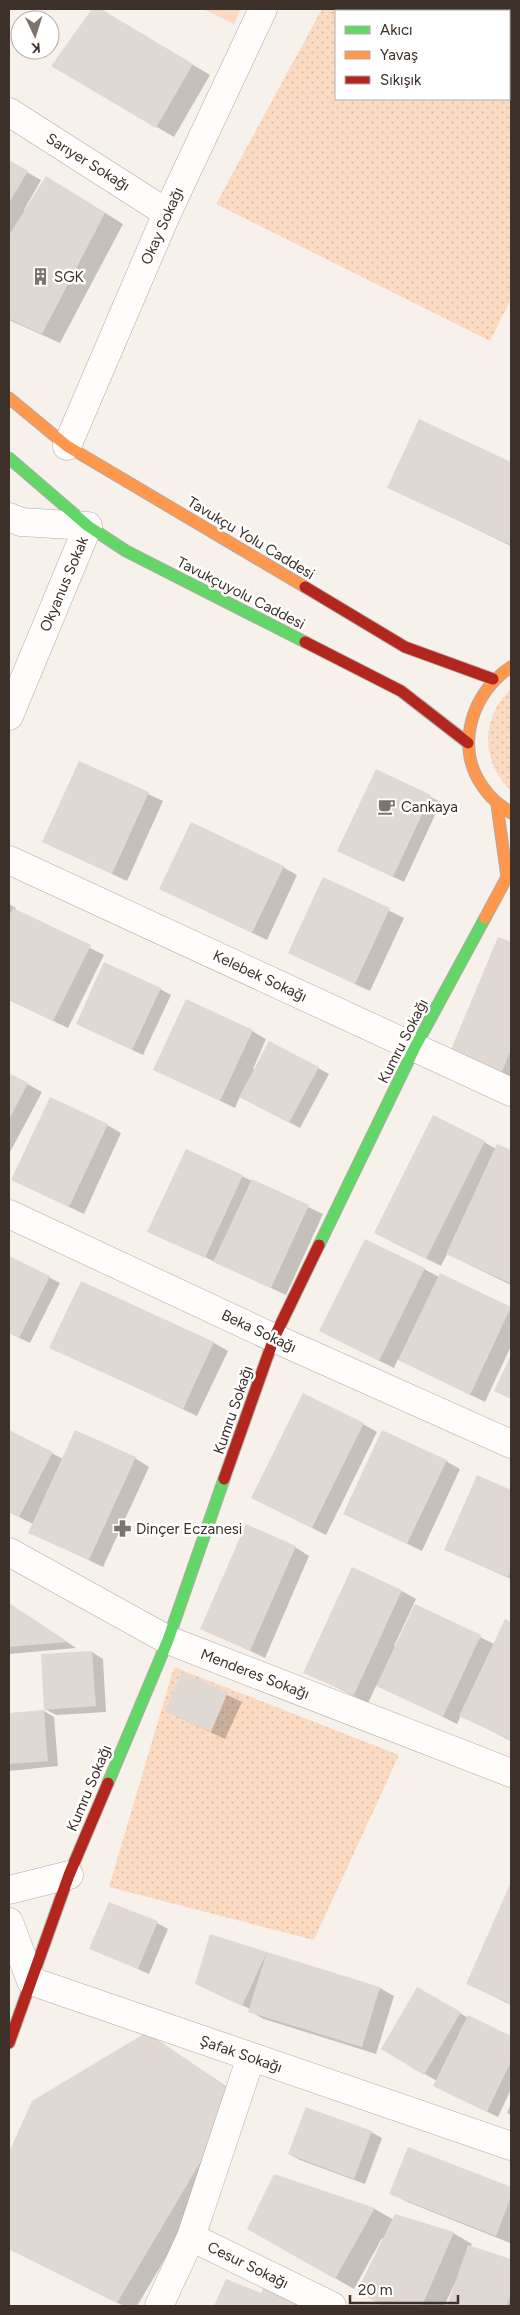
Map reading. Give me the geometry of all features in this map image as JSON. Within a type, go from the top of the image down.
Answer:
[{"type":"street","name":"Okay Sokağı","points":[[67,446],[167,213],[263,9]]},
{"type":"street","name":"Sarıyer Sokağı","points":[[9,112],[167,213]]},
{"type":"street","name":"Tavukçu Yolu Caddesi","points":[[9,398],[67,446],[405,647],[493,679]]},
{"type":"street","name":"Tavukçuyolu Caddesi","points":[[9,458],[88,526],[126,551],[401,691],[468,742]]},
{"type":"street","name":"Okyanus Sokak","points":[[9,517],[20,522],[88,526],[9,716]]},
{"type":"street","points":[[511,667],[493,679],[481,696],[470,722],[468,742],[471,766],[477,779],[497,805],[511,813]]},
{"type":"street","name":"Kumru Sokağı","points":[[9,2043],[69,1875],[168,1640],[274,1338],[415,1047],[509,876],[497,805]]},
{"type":"street","name":"Kelebek Sokağı","points":[[9,860],[511,1092]]},
{"type":"street","name":"Beka Sokağı","points":[[9,1214],[274,1338],[511,1444]]},
{"type":"street","name":"Menderes Sokağı","points":[[9,1552],[168,1640],[511,1773]]},
{"type":"street","points":[[9,1890],[69,1875]]},
{"type":"street","points":[[9,1922],[31,1982]]},
{"type":"street","name":"Şafak Sokağı","points":[[31,1982],[511,2146]]},
{"type":"street","points":[[159,2306],[191,2237],[251,2057]]},
{"type":"street","name":"Cesur Sokağı","points":[[191,2237],[332,2306]]},
{"type":"shaded area","points":[[203,9],[241,9],[234,24]]},
{"type":"shaded area","points":[[322,9],[511,9],[511,299],[490,341],[216,204]]},
{"type":"shaded area","points":[[511,689],[511,791],[494,767],[488,740],[489,726],[494,713]]},
{"type":"shaded area","points":[[174,1667],[399,1755],[314,1940],[109,1887]]},
{"type":"building","points":[[92,9],[101,9],[193,64],[156,128],[51,66],[55,60],[60,60],[60,53]]},
{"type":"building","points":[[9,160],[28,171],[9,203]]},
{"type":"building","name":"SGK","points":[[46,176],[105,213],[42,334],[9,319],[9,235]]},
{"type":"building","points":[[419,419],[511,462],[511,545],[387,488]]},
{"type":"building","points":[[79,761],[149,792],[112,874],[42,842]]},
{"type":"building","points":[[376,769],[431,795],[393,877],[337,851]]},
{"type":"building","points":[[191,822],[284,866],[252,933],[159,889]]},
{"type":"building","points":[[323,877],[390,908],[355,984],[288,953]]},
{"type":"building","points":[[13,908],[91,945],[53,1021],[9,1000],[9,916]]},
{"type":"building","points":[[498,937],[511,942],[511,1050],[501,1074],[450,1052]]},
{"type":"building","points":[[104,962],[161,988],[132,1050],[76,1024]]},
{"type":"building","points":[[186,999],[253,1030],[220,1101],[153,1070]]},
{"type":"building","points":[[269,1041],[319,1067],[289,1123],[239,1097]]},
{"type":"building","points":[[9,1073],[28,1083],[9,1120]]},
{"type":"building","points":[[50,1097],[108,1124],[69,1207],[11,1180]]},
{"type":"building","points":[[433,1115],[485,1141],[426,1259],[374,1233]]},
{"type":"building","points":[[497,1144],[511,1150],[510,1283],[446,1254]]},
{"type":"building","points":[[186,1149],[243,1175],[205,1258],[147,1232]]},
{"type":"building","points":[[252,1179],[309,1205],[271,1288],[213,1262]]},
{"type":"building","points":[[365,1239],[425,1268],[379,1361],[319,1331]]},
{"type":"building","points":[[9,1256],[50,1276],[19,1338],[9,1333]]},
{"type":"building","points":[[440,1273],[511,1307],[470,1395],[398,1360]]},
{"type":"building","points":[[81,1281],[214,1342],[183,1409],[49,1348]]},
{"type":"building","points":[[511,1355],[511,1399],[494,1391]]},
{"type":"building","points":[[303,1393],[364,1423],[312,1528],[251,1498]]},
{"type":"building","points":[[9,1430],[53,1452],[19,1517],[9,1512]]},
{"type":"building","points":[[75,1430],[136,1457],[89,1560],[28,1533]]},
{"type":"building","points":[[382,1430],[447,1460],[407,1544],[343,1514]]},
{"type":"building","points":[[477,1475],[511,1490],[511,1570],[508,1577],[444,1550]]},
{"type":"building","points":[[246,1524],[296,1546],[250,1651],[200,1629]]},
{"type":"building","points":[[352,1567],[402,1590],[354,1695],[303,1673]]},
{"type":"building","points":[[9,1603],[68,1642],[9,1647]]},
{"type":"building","points":[[415,1604],[481,1635],[443,1717],[376,1686]]},
{"type":"building","points":[[505,1619],[511,1622],[511,1740],[459,1716]]},
{"type":"building","points":[[92,1651],[96,1706],[44,1710],[41,1654]]},
{"type":"building","points":[[182,1672],[228,1692],[211,1732],[165,1711]]},
{"type":"building","points":[[44,1710],[48,1761],[9,1764],[9,1713]]},
{"type":"building","points":[[511,1882],[511,2004],[466,1984]]},
{"type":"building","points":[[109,1902],[158,1921],[138,1969],[89,1949]]},
{"type":"building","points":[[210,1934],[267,1952],[242,2006],[195,1984]]},
{"type":"building","points":[[267,1952],[380,1987],[362,2047],[248,2012]]},
{"type":"building","points":[[417,1987],[461,2012],[424,2075],[381,2049]]},
{"type":"building","points":[[468,2015],[511,2036],[511,2061],[487,2112],[433,2086]]},
{"type":"building","points":[[147,2032],[226,2087],[207,2151],[117,2303],[9,2249],[9,2152],[32,2101]]},
{"type":"building","points":[[306,2107],[372,2131],[354,2179],[288,2154]]},
{"type":"building","points":[[408,2147],[511,2187],[511,2197],[496,2236],[389,2194]]},
{"type":"building","points":[[274,2174],[375,2208],[335,2279],[247,2229]]},
{"type":"building","points":[[395,2214],[454,2232],[422,2306],[382,2306],[357,2291]]},
{"type":"building","points":[[468,2245],[511,2259],[511,2295],[506,2306],[447,2306]]},
{"type":"building","points":[[226,2279],[261,2293],[265,2283],[285,2292],[282,2297],[296,2303],[294,2306],[214,2306]]},
{"type":"traffic: fast","points":[[9,458],[88,526],[126,551],[305,642]]},
{"type":"traffic: fast","points":[[319,1245],[415,1047],[485,918]]},
{"type":"traffic: fast","points":[[108,1783],[168,1640],[224,1479]]},
{"type":"traffic: slow","points":[[9,398],[67,446],[305,587]]},
{"type":"traffic: slow","points":[[511,667],[497,678],[477,705],[469,738],[470,755],[474,771],[492,798],[511,813]]},
{"type":"traffic: slow","points":[[485,918],[507,877],[497,805]]},
{"type":"traffic: jam","points":[[305,587],[405,647],[493,679]]},
{"type":"traffic: jam","points":[[305,642],[401,691],[468,743]]},
{"type":"traffic: jam","points":[[224,1479],[274,1338],[319,1245]]},
{"type":"traffic: jam","points":[[9,2043],[69,1875],[108,1783]]},
{"type":"place","name":"SGK","points":[[40,277]]},
{"type":"place","name":"Cankaya","points":[[387,807]]},
{"type":"place","name":"Dinçer Eczanesi","points":[[122,1529]]}]
